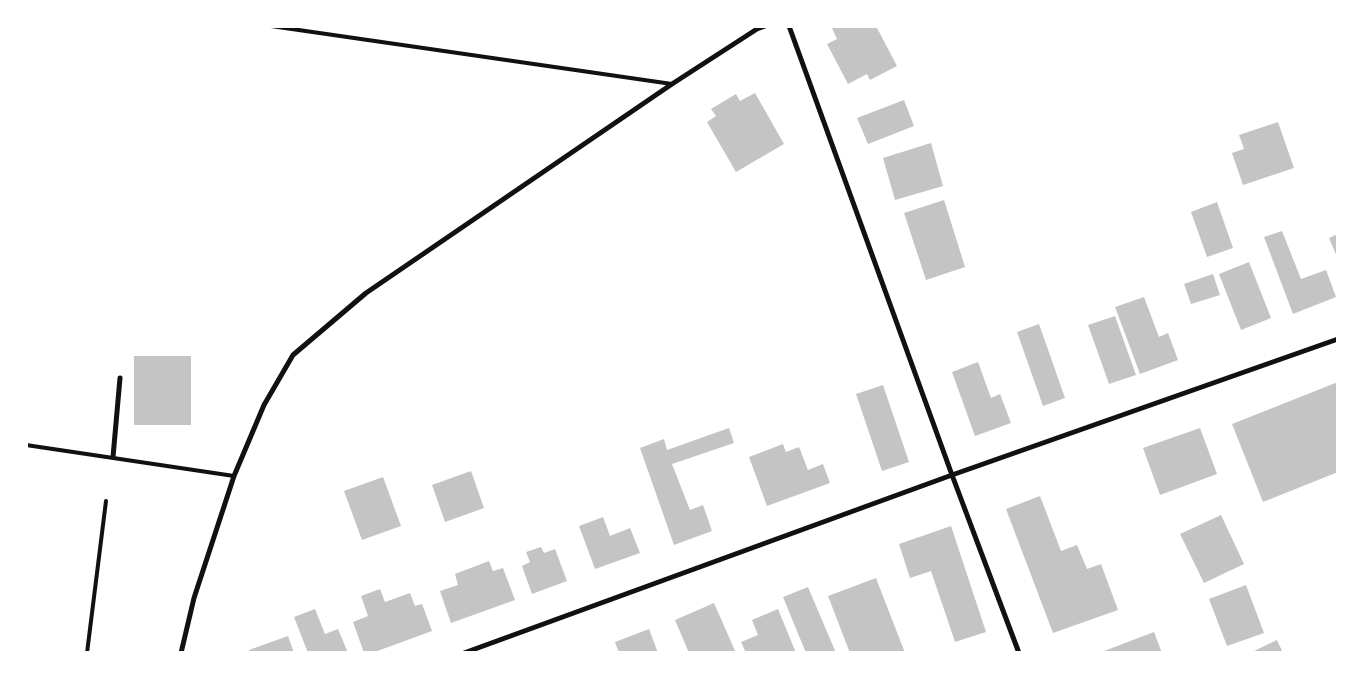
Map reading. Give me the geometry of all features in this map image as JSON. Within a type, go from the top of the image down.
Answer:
[{"type":"street","points":[[181,653],[194,598],[234,476],[264,405],[293,355],[366,293],[672,84],[757,29],[765,26]]},
{"type":"street","points":[[789,26],[952,475],[1019,653]]},
{"type":"street","points":[[464,653],[952,475],[1338,339]]},
{"type":"street","points":[[113,457],[120,378]]},
{"type":"lane","points":[[270,26],[672,84]]},
{"type":"lane","points":[[26,445],[234,476]]},
{"type":"lane","points":[[87,653],[106,501]]},
{"type":"building","points":[[831,26],[862,26],[863,28],[866,26],[876,26],[897,66],[870,80],[867,74],[848,84],[827,44],[837,39]]},
{"type":"building","points":[[755,93],[784,144],[736,172],[707,122],[716,116],[711,109],[736,94],[740,101]]},
{"type":"building","points":[[904,100],[914,126],[868,144],[857,118]]},
{"type":"building","points":[[1278,122],[1294,168],[1243,185],[1232,153],[1244,149],[1239,135]]},
{"type":"building","points":[[931,143],[943,186],[895,200],[883,158]]},
{"type":"building","points":[[944,200],[965,267],[926,280],[904,213]]},
{"type":"building","points":[[1217,202],[1233,248],[1207,257],[1191,212]]},
{"type":"building","points":[[1282,231],[1301,279],[1326,270],[1336,297],[1293,314],[1264,237]]},
{"type":"building","points":[[1338,234],[1338,259],[1329,238]]},
{"type":"building","points":[[1249,262],[1271,318],[1241,330],[1219,274]]},
{"type":"building","points":[[1213,274],[1220,295],[1191,304],[1184,284]]},
{"type":"building","points":[[1144,297],[1159,337],[1168,333],[1178,360],[1140,374],[1115,307]]},
{"type":"building","points":[[1115,316],[1136,375],[1109,384],[1088,325]]},
{"type":"building","points":[[1039,324],[1065,398],[1043,406],[1017,332]]},
{"type":"building","points":[[134,356],[191,356],[191,425],[134,425]]},
{"type":"building","points":[[978,362],[991,398],[1000,394],[1011,423],[975,436],[952,372]]},
{"type":"building","points":[[1338,382],[1338,472],[1263,502],[1232,424]]},
{"type":"building","points":[[883,385],[909,462],[882,471],[856,394]]},
{"type":"building","points":[[729,428],[734,443],[672,464],[690,510],[703,505],[712,531],[674,545],[640,448],[664,439],[667,450]]},
{"type":"building","points":[[1200,428],[1217,474],[1160,495],[1143,448]]},
{"type":"building","points":[[783,444],[786,452],[799,447],[808,470],[823,464],[830,483],[767,506],[749,457]]},
{"type":"building","points":[[471,471],[484,508],[445,522],[432,485]]},
{"type":"building","points":[[383,477],[401,526],[362,540],[344,491]]},
{"type":"building","points":[[1040,496],[1061,551],[1077,545],[1087,569],[1101,564],[1118,610],[1053,633],[1006,509]]},
{"type":"building","points":[[1221,515],[1244,564],[1204,583],[1180,534]]},
{"type":"building","points":[[603,517],[610,536],[630,528],[640,553],[595,569],[579,526]]},
{"type":"building","points":[[951,526],[986,632],[955,642],[931,571],[910,578],[899,544]]},
{"type":"building","points":[[541,547],[544,553],[555,549],[567,581],[532,594],[522,566],[530,562],[526,552]]},
{"type":"building","points":[[489,561],[493,571],[503,568],[515,600],[451,623],[440,591],[458,585],[455,574]]},
{"type":"building","points":[[876,578],[905,653],[850,653],[828,596]]},
{"type":"building","points":[[1246,585],[1264,633],[1227,646],[1209,599]]},
{"type":"building","points":[[808,587],[836,653],[806,653],[783,597]]},
{"type":"building","points":[[380,589],[385,602],[410,593],[415,606],[422,604],[432,631],[372,653],[364,653],[353,622],[368,616],[361,596]]},
{"type":"building","points":[[714,603],[736,653],[689,653],[675,620]]},
{"type":"building","points":[[315,609],[325,634],[338,629],[348,653],[308,653],[294,617]]},
{"type":"building","points":[[778,609],[796,653],[746,653],[741,642],[758,635],[752,620]]},
{"type":"building","points":[[649,629],[658,653],[619,653],[615,642]]},
{"type":"building","points":[[1154,632],[1162,653],[1099,653]]},
{"type":"building","points":[[288,636],[294,653],[250,653],[249,650]]},
{"type":"building","points":[[1277,640],[1283,653],[1250,653]]}]
